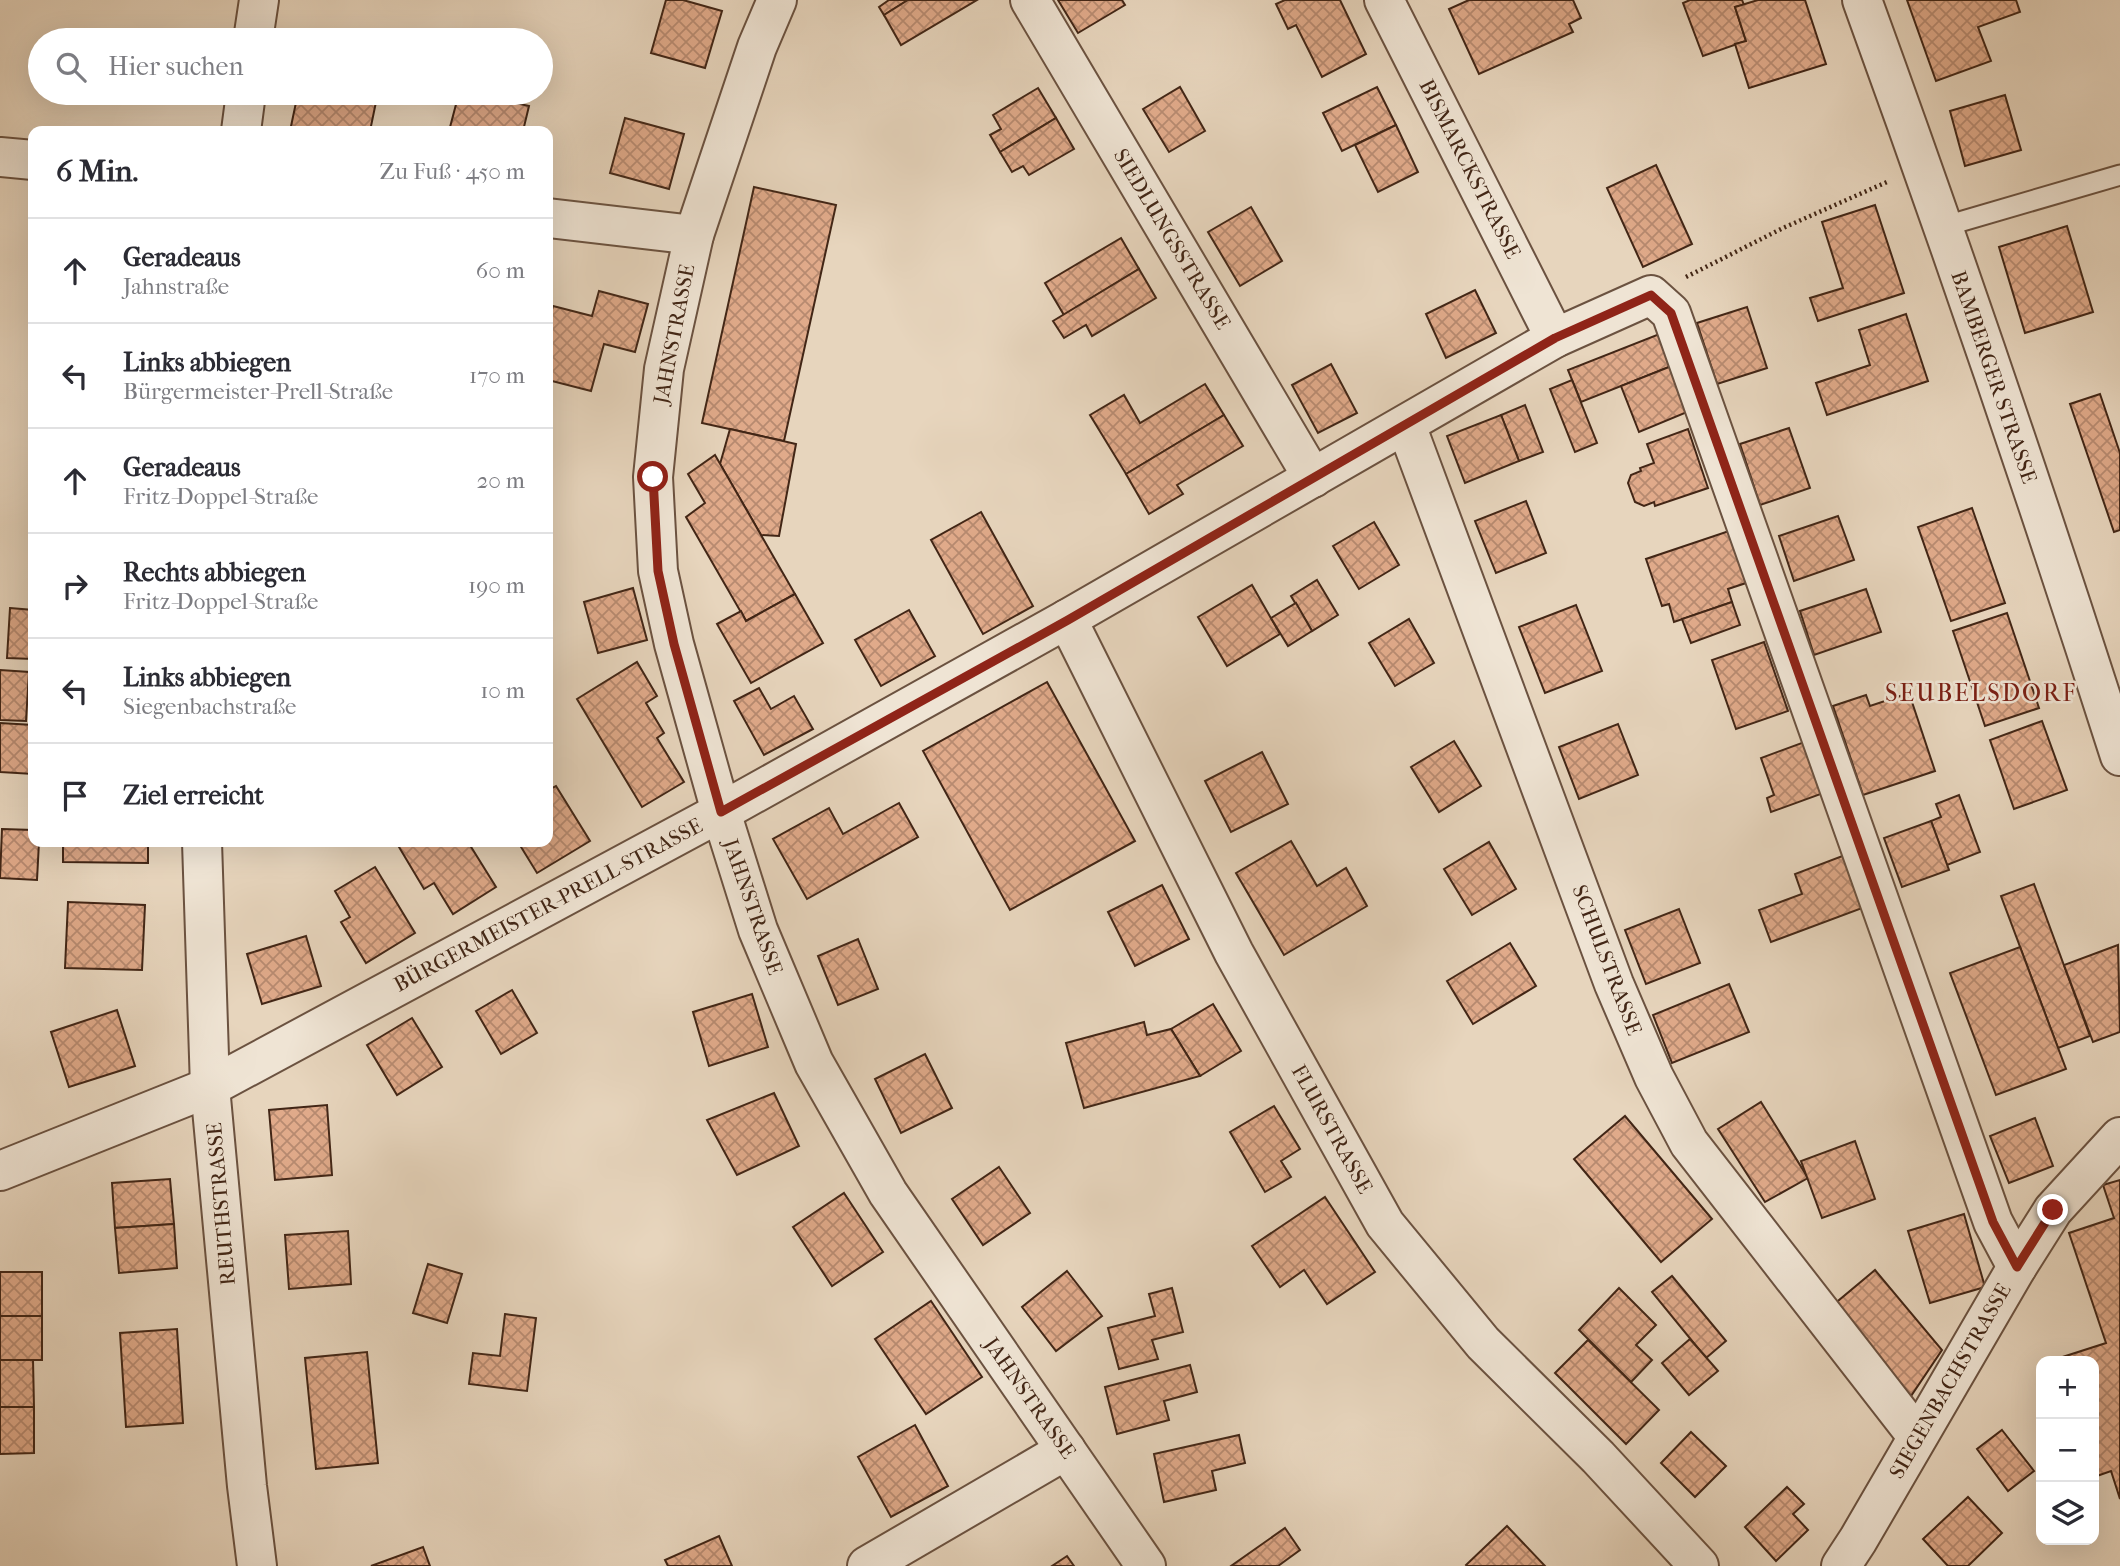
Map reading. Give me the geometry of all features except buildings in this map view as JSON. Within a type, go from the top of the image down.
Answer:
[{"type":"street","points":[[255,28],[259,0]]},
{"type":"street","name":"JAHNSTRASSE","points":[[777,0],[757,47],[694,235],[663,369],[653,477],[658,571],[674,644],[721,812],[758,930],[814,1063],[888,1193],[1146,1566]]},
{"type":"street","name":"SIEDLUNGSSTRASSE","points":[[1030,0],[1313,478]]},
{"type":"street","name":"BISMARCKSTRASSE","points":[[1384,0],[1555,338]]},
{"type":"street","name":"BAMBERGER STRASSE","points":[[1862,0],[1923,167],[2055,554],[2120,756]]},
{"type":"street","points":[[242,126],[244,105]]},
{"type":"street","points":[[0,157],[28,160]]},
{"type":"street","points":[[553,219],[694,235]]},
{"type":"street","points":[[1651,295],[1671,313],[1993,1222],[2017,1267]]},
{"type":"street","name":"BÜRGERMEISTER-PRELL-STRASSE","points":[[0,1171],[211,1087],[721,812],[1068,620],[1555,338],[1651,295]]},
{"type":"street","name":"SCHULSTRASSE","points":[[1406,425],[1614,984],[1654,1077],[1689,1143],[1917,1436]]},
{"type":"street","name":"FLURSTRASSE","points":[[1068,620],[1234,953],[1385,1224],[1483,1343],[1598,1457],[1699,1566]]},
{"type":"street","name":"REUTHSTRASSE","points":[[202,847],[211,1087],[247,1486],[257,1566]]},
{"type":"street","name":"SIEGENBACHSTRASSE","points":[[1841,1566],[2053,1210],[2120,1137]]},
{"type":"street","points":[[867,1566],[1066,1450]]},
{"type":"lane","points":[[1942,227],[2120,175]]},
{"type":"path","points":[[1651,295],[1783,228],[1923,167]]},
{"type":"district","name":"SEUBELSDORF","points":[[1981,693]]},
{"type":"route","points":[[653,477],[658,571],[674,644],[721,812],[1068,620],[1555,338],[1651,295],[1671,313],[1993,1222],[2017,1267],[2053,1210]]}]
